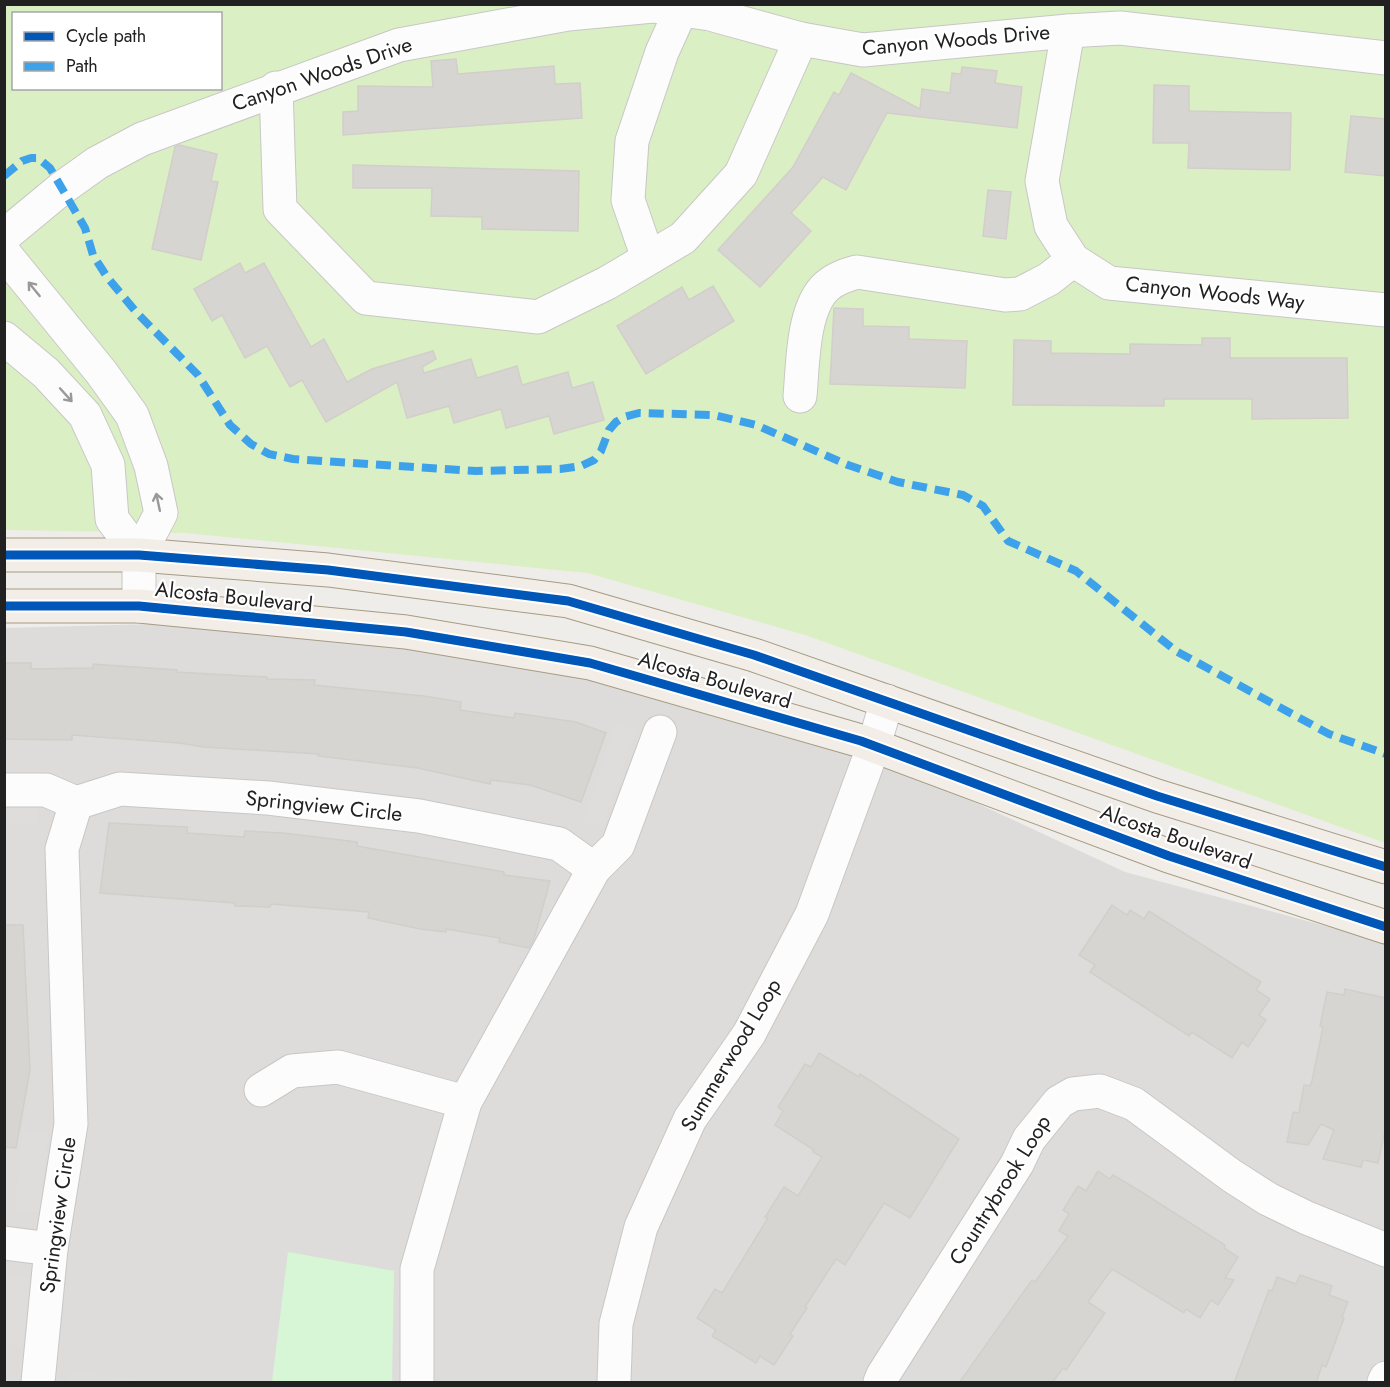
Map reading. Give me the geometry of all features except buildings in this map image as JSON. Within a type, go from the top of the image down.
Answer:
[{"type":"main road","name":"Alcosta Boulevard","points":[[4,555],[139,555],[328,570],[568,601],[754,655],[1157,796],[1386,867]]},
{"type":"main road","name":"Alcosta Boulevard","points":[[4,606],[139,606],[406,632],[590,663],[874,745],[1169,856],[1386,927]]},
{"type":"street","name":"Canyon Woods Drive","points":[[4,236],[62,188],[97,163],[133,143],[276,88],[399,45],[568,14],[653,6],[710,14],[801,39],[863,50],[1120,28],[1386,58]]},
{"type":"street","points":[[648,258],[628,200],[632,141],[662,52],[681,10]]},
{"type":"street","name":"Canyon Woods Way","points":[[1068,31],[1042,181],[1051,226],[1073,260],[1109,283],[1386,310]]},
{"type":"street","points":[[276,88],[280,210],[366,298],[538,317],[608,283],[682,238],[741,174],[801,39]]},
{"type":"street","points":[[4,253],[101,372],[132,415],[151,466],[161,513],[139,555],[139,606]]},
{"type":"street","points":[[800,396],[806,332],[816,300],[826,286],[841,277],[857,272],[1005,295],[1020,294],[1050,279],[1073,260]]},
{"type":"street","points":[[4,338],[46,373],[85,415],[108,465],[112,519],[139,555]]},
{"type":"street","name":"Summerwood Loop","points":[[615,1383],[616,1324],[640,1227],[690,1119],[749,1034],[813,914],[874,745],[887,701]]},
{"type":"street","points":[[417,1383],[417,1269],[465,1102],[594,869],[618,845],[660,732]]},
{"type":"street","name":"Springview Circle","points":[[38,1383],[51,1249],[71,1124],[62,849],[76,803],[120,789],[268,798],[419,816],[560,844],[594,869]]},
{"type":"street","points":[[4,790],[46,790],[76,803]]},
{"type":"street","points":[[261,1090],[292,1071],[338,1066],[465,1102]]},
{"type":"street","name":"Countrybrook Loop","points":[[880,1383],[1017,1164],[1029,1139],[1059,1102],[1073,1094],[1100,1091],[1134,1104],[1232,1176],[1268,1199],[1307,1218],[1386,1250]]},
{"type":"street","points":[[4,1243],[51,1249]]},
{"type":"street","points":[[1384,1383],[1386,1378]]},
{"type":"shaded area","points":[[335,619],[587,645],[843,741],[1125,872],[1385,942],[1385,1382],[5,1382],[4,628]]},
{"type":"shaded area","points":[[616,723],[636,732],[603,827],[583,821]]},
{"type":"shaded area","points":[[4,801],[38,801],[38,825],[5,825]]},
{"type":"shaded area","points":[[22,1129],[48,1133],[40,1212],[15,1211]]},
{"type":"shaded area","points":[[8,1275],[31,1278],[22,1347],[5,1344],[4,1301]]},
{"type":"shaded area","points":[[69,1371],[139,1379],[138,1382],[68,1382]]},
{"type":"green space","points":[[5,5],[1385,5],[1385,843],[805,635],[587,573],[185,533],[5,530]]},
{"type":"green space","points":[[288,1252],[394,1271],[392,1382],[272,1382]]},
{"type":"marked path","points":[[4,176],[22,161],[31,158],[38,158],[50,168],[85,228],[93,255],[107,277],[137,313],[198,375],[230,425],[251,444],[269,454],[293,459],[476,471],[560,469],[581,466],[594,460],[601,451],[609,430],[616,422],[639,413],[714,415],[756,425],[848,465],[898,482],[963,495],[983,506],[1008,541],[1076,571],[1176,651],[1329,734],[1386,754]]},
{"type":"cycle path","points":[[4,555],[139,555],[328,570],[568,601],[754,655],[1157,796],[1386,867]]},
{"type":"cycle path","points":[[4,606],[139,606],[406,632],[590,663],[861,741],[1169,856],[1386,927]]}]
